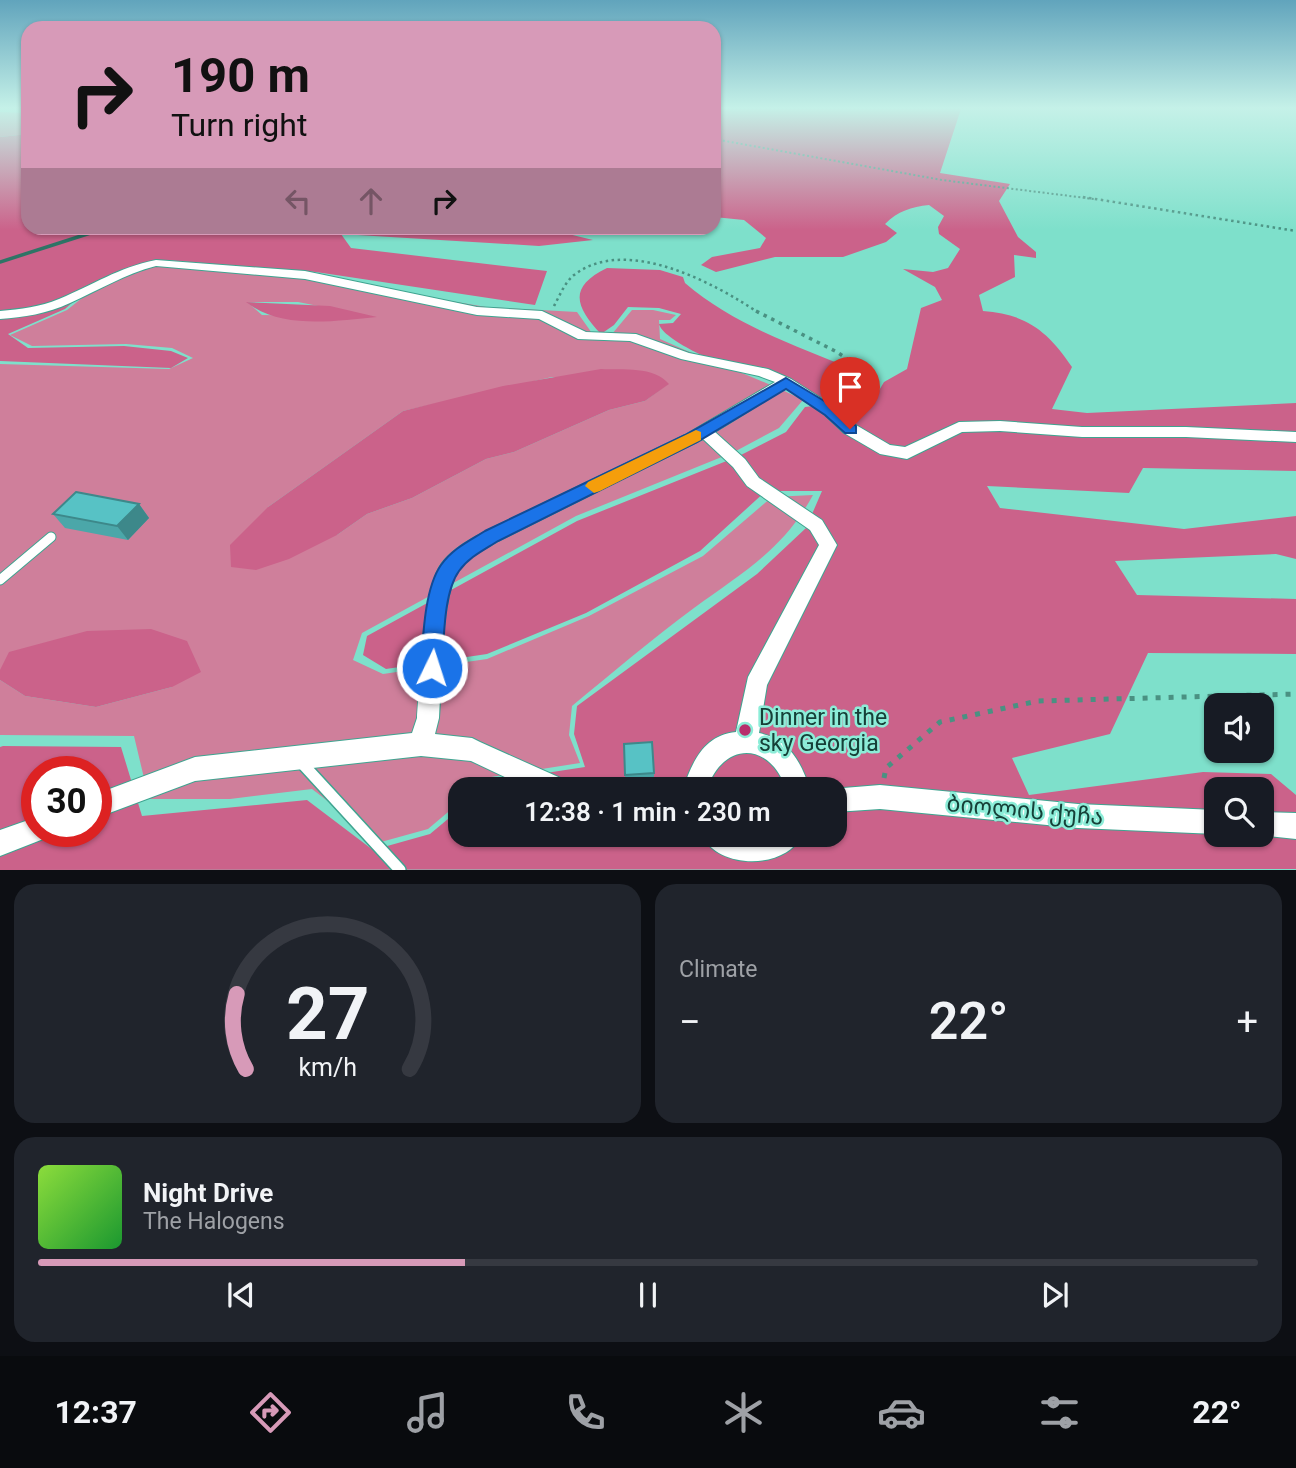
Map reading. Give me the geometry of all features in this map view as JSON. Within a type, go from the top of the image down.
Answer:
[{"type":"street","points":[[0,315],[32,312],[63,302],[130,269],[156,263],[192,264],[305,275],[477,311],[542,315],[583,336],[631,337],[686,356],[763,372],[786,382],[830,411],[850,429],[886,450],[907,453],[960,427],[1000,426],[1082,432],[1186,432],[1296,437]]},
{"type":"street","points":[[421,744],[428,718],[435,618],[448,570],[463,554],[492,536],[704,431],[786,382]]},
{"type":"street","points":[[704,431],[739,463],[753,482],[816,525],[828,545],[756,684],[746,741]]},
{"type":"street","points":[[699,777],[706,759],[717,749],[746,741],[762,745],[777,754],[789,767],[793,777]]},
{"type":"street","points":[[112,800],[195,769],[421,744],[472,750],[530,777]]},
{"type":"street","name":"ბიოლის ქუჩა","points":[[847,799],[880,797],[1078,816],[1204,821]]},
{"type":"street","points":[[1274,825],[1296,826]]},
{"type":"street","points":[[0,844],[21,835]]},
{"type":"street","points":[[733,847],[754,851],[773,847]]},
{"type":"lane","points":[[0,580],[51,537]]},
{"type":"lane","points":[[299,758],[400,870]]},
{"type":"path","points":[[773,150],[942,180],[1055,193],[1296,231]]},
{"type":"path","points":[[554,306],[563,287],[575,274],[590,265],[640,261],[699,278],[719,287],[766,318],[837,351],[873,377],[865,392],[830,411]]},
{"type":"path","points":[[880,797],[886,768],[940,722],[1038,701],[1296,694]]},
{"type":"shaded area","points":[[0,150],[21,150],[21,235],[342,235],[351,248],[547,271],[535,305],[316,272],[165,260],[129,268],[89,288],[65,309],[8,334],[28,348],[124,346],[171,351],[188,358],[171,368],[0,361]]},
{"type":"shaded area","points":[[721,150],[948,150],[940,173],[1010,184],[999,201],[1018,237],[1036,252],[1036,258],[1014,255],[1015,277],[979,295],[983,311],[1012,316],[1035,327],[1054,343],[1072,367],[1052,409],[1087,413],[1296,403],[1296,471],[1143,468],[1129,493],[987,486],[1000,508],[1184,529],[1296,516],[1296,559],[1276,554],[1115,561],[1137,595],[1296,599],[1296,654],[1148,653],[1110,734],[1012,758],[1029,795],[1203,772],[1271,774],[1296,795],[1296,869],[0,870],[0,747],[3,746],[121,747],[142,816],[307,800],[373,850],[430,834],[448,819],[448,847],[847,847],[847,777],[519,777],[585,767],[574,734],[577,706],[757,574],[806,528],[822,491],[766,491],[700,551],[586,613],[487,654],[386,669],[363,655],[367,636],[577,521],[739,456],[786,432],[805,407],[874,399],[884,382],[907,369],[921,308],[942,300],[935,287],[903,269],[933,272],[948,268],[960,249],[939,234],[938,227],[944,216],[929,205],[905,210],[885,224],[897,233],[886,242],[843,257],[775,257],[716,272],[701,265],[712,257],[760,248],[766,238],[744,220],[721,218]]},
{"type":"shaded area","points":[[358,235],[572,235],[593,240],[539,246]]},
{"type":"shaded area","points":[[160,264],[304,276],[486,307],[577,312],[594,336],[612,334],[632,310],[653,310],[676,315],[670,320],[659,320],[660,339],[803,400],[779,428],[734,452],[576,516],[362,633],[353,660],[383,674],[487,659],[589,616],[703,556],[772,497],[813,495],[789,531],[761,559],[663,632],[572,706],[569,735],[580,763],[491,777],[448,777],[448,812],[428,829],[381,842],[312,789],[230,799],[149,799],[134,736],[0,735],[0,680],[25,696],[96,707],[172,687],[0,670],[0,364],[169,369],[193,358],[172,348],[126,344],[32,346],[10,335],[67,310],[97,286],[131,270]],"holes":[[[247,302],[298,302],[374,317],[262,315]],[[552,377],[668,384],[645,401],[609,410],[514,452],[486,459],[412,498],[367,514],[337,535],[268,507],[403,411]]]},
{"type":"shaded area","points":[[607,268],[660,270],[683,277],[685,283],[704,298],[745,323],[855,370],[865,378],[838,396],[817,397],[799,393],[752,371],[717,362],[681,344],[670,337],[659,324],[673,323],[681,314],[659,308],[628,307],[614,325],[601,334],[585,315],[580,298],[586,282]]},
{"type":"shaded area","points":[[246,302],[330,306],[377,317],[309,322],[291,320],[260,311]]},
{"type":"shaded area","points":[[601,369],[647,372],[663,378],[669,384],[645,401],[609,410],[514,452],[486,459],[412,498],[367,514],[337,535],[289,559],[256,570],[231,567],[230,545],[268,507],[403,411],[503,386]]},
{"type":"shaded area","points":[[151,629],[187,641],[201,672],[172,687],[96,707],[25,696],[0,680],[0,670],[9,652],[87,631]]},
{"type":"building","points":[[76,492],[139,504],[117,526],[53,514]]},
{"type":"building","points":[[652,742],[654,773],[625,775],[624,744]]},
{"type":"waterway","points":[[0,262],[84,235]]},
{"type":"slow traffic","points":[[594,486],[696,436]]},
{"type":"place","name":"Dinner in the sky Georgia","points":[[745,730]]},
{"type":"route","points":[[432,668],[435,618],[448,570],[463,554],[492,536],[691,439],[786,382],[830,411],[850,429]]}]
